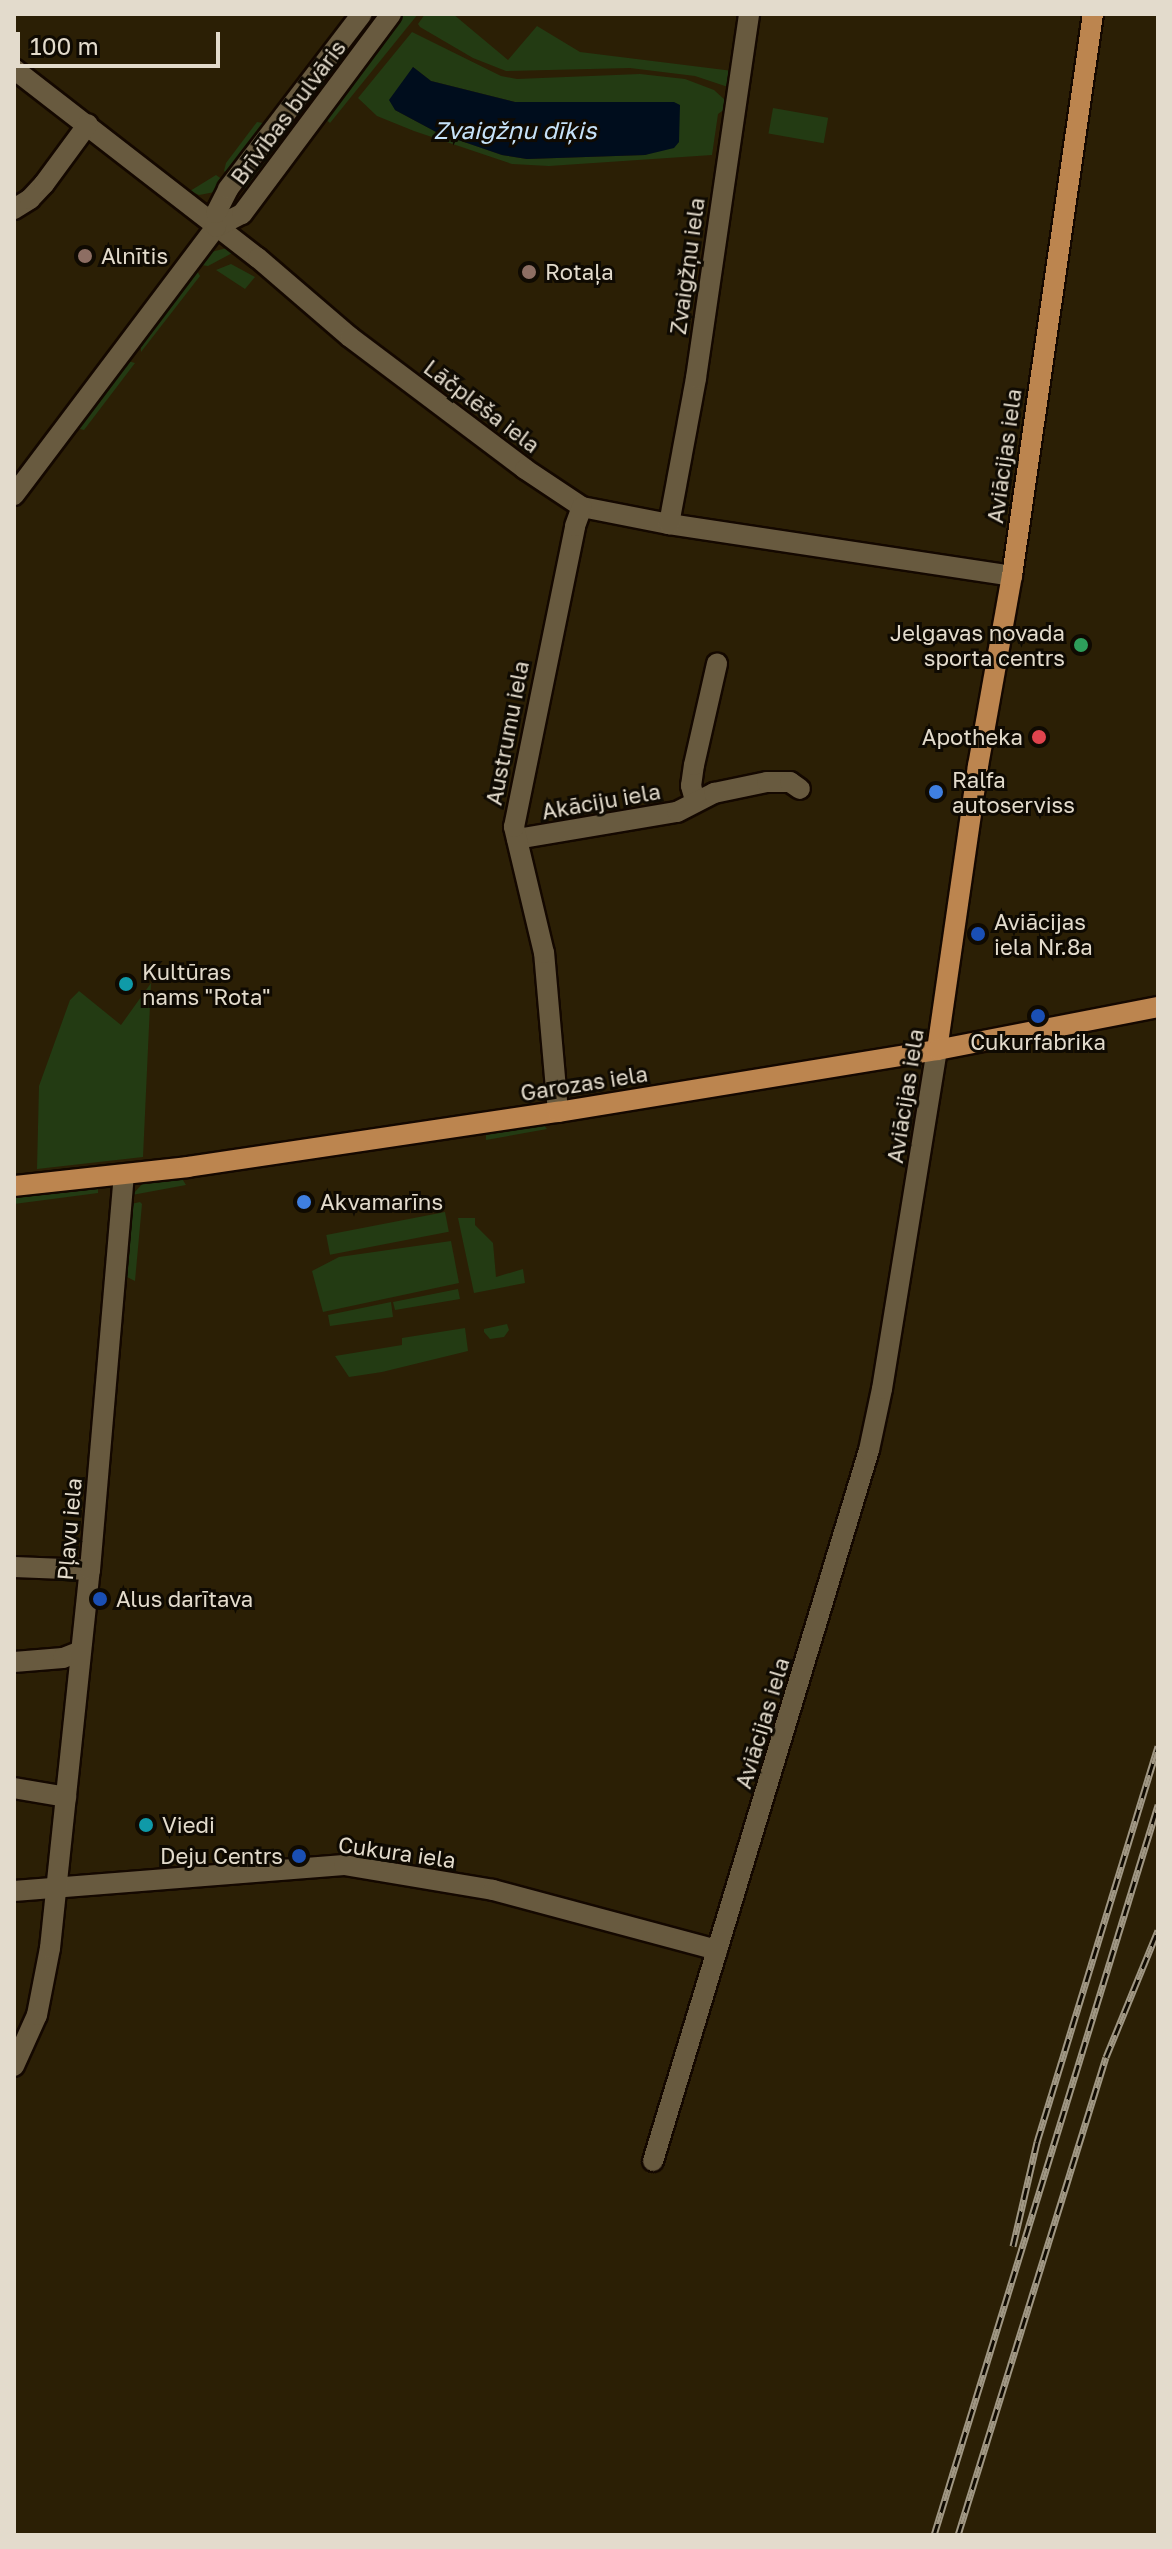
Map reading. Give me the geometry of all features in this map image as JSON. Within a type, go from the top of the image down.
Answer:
[{"type":"main road","name":"Aviācijas iela","points":[[937,1050],[978,766],[1012,576],[1093,14]]},
{"type":"main road","name":"Garozas iela","points":[[14,1186],[124,1175],[558,1112],[937,1050],[1158,1007]]},
{"type":"street","name":"Brīvības bulvāris","points":[[14,495],[216,227],[223,197],[362,14]]},
{"type":"street","name":"Brīvības bulvāris","points":[[216,227],[242,214],[391,14]]},
{"type":"street","name":"Zvaigžņu iela","points":[[669,524],[696,378],[749,14]]},
{"type":"street","name":"Lāčplēša iela","points":[[14,69],[258,258],[350,337],[525,469],[582,507],[669,524],[1012,576]]},
{"type":"street","points":[[14,209],[37,192],[88,124]]},
{"type":"street","name":"Austrumu iela","points":[[558,1112],[544,953],[514,827],[518,794],[575,526],[582,507]]},
{"type":"street","name":"Akāciju iela","points":[[517,839],[677,812],[695,800],[691,786],[694,765],[717,664]]},
{"type":"street","points":[[695,800],[767,782],[790,782],[800,789]]},
{"type":"street","name":"Aviācijas iela","points":[[653,2161],[869,1450],[882,1389],[937,1050]]},
{"type":"street","name":"Pļavu iela","points":[[14,2066],[43,1994],[90,1570],[124,1175]]},
{"type":"street","points":[[14,1567],[90,1570]]},
{"type":"street","points":[[14,1662],[63,1658],[81,1651]]},
{"type":"street","points":[[14,1788],[66,1797]]},
{"type":"street","name":"Cukura iela","points":[[14,1891],[344,1865],[493,1890],[717,1950]]},
{"type":"green space","points":[[368,14],[384,14],[240,200],[246,190],[240,183]]},
{"type":"green space","points":[[397,14],[418,14],[330,123],[324,118]]},
{"type":"green space","points":[[425,14],[453,14],[508,60],[537,26],[580,52],[733,71],[731,88],[695,76],[630,68],[506,71],[473,58],[420,27],[418,24]]},
{"type":"green space","points":[[412,32],[501,76],[517,79],[640,74],[685,79],[714,90],[725,100],[725,109],[718,114],[712,155],[549,166],[512,164],[414,131],[377,116],[358,98]],"holes":[[[413,67],[431,81],[515,102],[679,105],[679,142],[645,155],[527,159],[502,155],[438,133],[395,110]]]},
{"type":"green space","points":[[773,108],[828,118],[824,143],[768,134]]},
{"type":"green space","points":[[257,122],[269,124],[231,176],[224,171],[226,163]]},
{"type":"green space","points":[[216,175],[226,182],[215,192],[199,195],[190,191]]},
{"type":"green space","points":[[227,248],[236,251],[208,266],[201,265],[211,252]]},
{"type":"green space","points":[[231,264],[255,277],[245,289],[216,270]]},
{"type":"green space","points":[[196,269],[200,276],[141,352],[141,343]]},
{"type":"green space","points":[[128,361],[135,363],[84,430],[73,427]]},
{"type":"green space","points":[[151,983],[143,1157],[37,1169],[39,1086],[70,1000],[79,991],[121,1025]]},
{"type":"green space","points":[[543,1124],[547,1129],[486,1140],[486,1133]]},
{"type":"green space","points":[[181,1177],[186,1185],[132,1195],[144,1182]]},
{"type":"green space","points":[[98,1188],[98,1193],[14,1204],[14,1198]]},
{"type":"green space","points":[[140,1202],[135,1281],[125,1276],[131,1204]]},
{"type":"green space","points":[[445,1212],[449,1232],[330,1255],[326,1235]]},
{"type":"green space","points":[[458,1218],[475,1218],[475,1225],[493,1243],[496,1277],[523,1269],[525,1283],[474,1293]]},
{"type":"green space","points":[[451,1241],[459,1283],[323,1312],[312,1271],[339,1257]]},
{"type":"green space","points":[[458,1289],[460,1299],[395,1310],[393,1302]]},
{"type":"green space","points":[[391,1302],[393,1317],[330,1326],[328,1315]]},
{"type":"green space","points":[[507,1324],[509,1330],[504,1337],[490,1339],[484,1332],[484,1329]]},
{"type":"green space","points":[[465,1328],[468,1351],[382,1372],[349,1377],[335,1356],[402,1345],[402,1338]]},
{"type":"water","name":"Zvaigžņu dīķis","points":[[413,67],[431,81],[515,102],[674,102],[680,105],[679,142],[674,148],[645,155],[527,159],[502,155],[438,133],[395,110],[389,100]]},
{"type":"railway","points":[[1013,2246],[1037,2142],[1158,1746]]},
{"type":"railway","points":[[934,2535],[1158,1805]]},
{"type":"railway","points":[[958,2535],[1106,2057],[1158,1930]]},
{"type":"place","name":"Alnītis","points":[[85,256]]},
{"type":"place","name":"Rotaļa","points":[[529,272]]},
{"type":"place","name":"Jelgavas novada sporta centrs","points":[[1081,645]]},
{"type":"place","name":"Apotheka","points":[[1039,737]]},
{"type":"place","name":"Ralfa autoserviss","points":[[936,792]]},
{"type":"place","name":"Aviācijas iela Nr.8a","points":[[978,934]]},
{"type":"place","name":"Kultūras nams \"Rota\"","points":[[126,984]]},
{"type":"place","name":"Cukurfabrika","points":[[1038,1016]]},
{"type":"place","name":"Akvamarīns","points":[[304,1202]]},
{"type":"place","name":"Alus darītava","points":[[100,1599]]},
{"type":"place","name":"Viedi","points":[[146,1825]]},
{"type":"place","name":"Deju Centrs","points":[[299,1856]]}]
